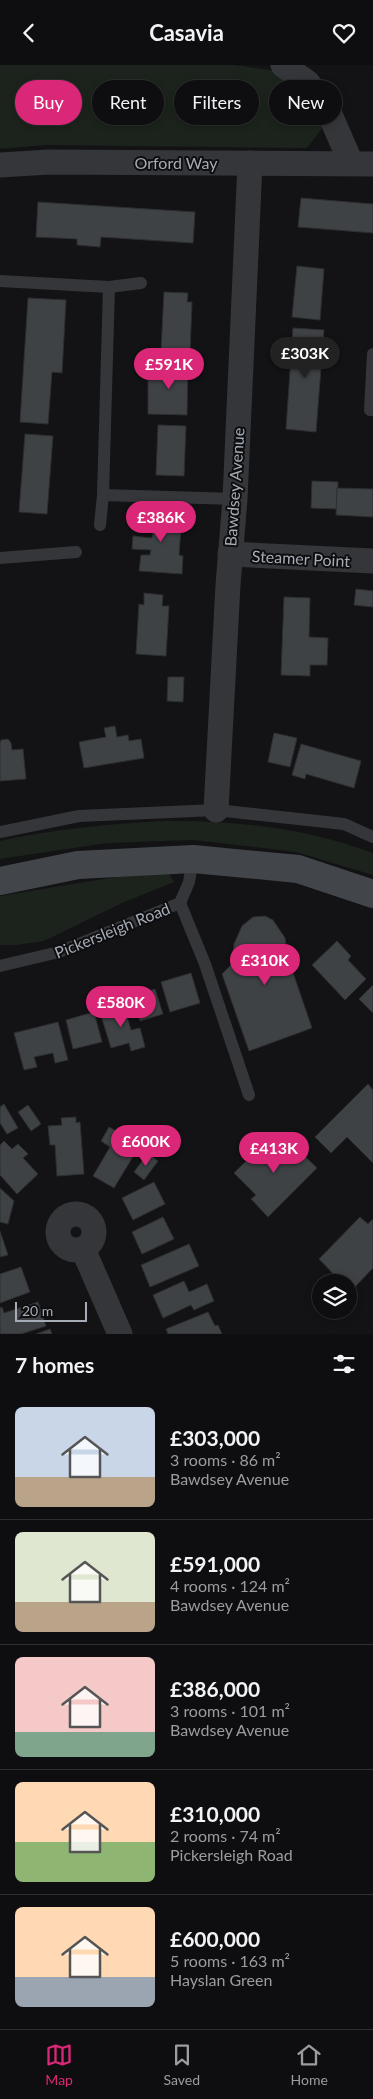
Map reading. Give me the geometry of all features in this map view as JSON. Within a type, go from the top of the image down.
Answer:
[{"type":"main road","points":[[0,881],[78,865],[193,859],[298,869],[373,894]]},
{"type":"street","name":"Orford Way","points":[[283,65],[308,83],[328,110],[362,164]]},
{"type":"street","name":"Orford Way","points":[[0,165],[49,162],[362,164]]},
{"type":"street","name":"Bawdsey Avenue","points":[[216,810],[230,554],[235,499],[250,163]]},
{"type":"street","name":"Steamer Point","points":[[230,554],[373,561]]},
{"type":"street","points":[[83,1249],[120,1334]]},
{"type":"lane","points":[[0,281],[109,287],[141,283]]},
{"type":"lane","points":[[100,525],[103,495],[109,287]]},
{"type":"lane","points":[[373,354],[370,409],[373,410]]},
{"type":"lane","points":[[103,495],[235,499]]},
{"type":"lane","points":[[0,559],[76,552]]},
{"type":"lane","points":[[0,832],[79,816],[216,810],[344,824],[373,837]]},
{"type":"lane","name":"Pickersleigh Road","points":[[0,966],[59,952],[180,903],[189,882],[193,859]]},
{"type":"lane","points":[[180,903],[205,964],[249,1095]]},
{"type":"shaded area","points":[[0,65],[235,65],[283,72],[290,80],[269,80],[269,125],[322,125],[323,127],[307,148],[46,145],[0,149]]},
{"type":"shaded area","points":[[163,821],[243,824],[322,837],[373,853],[373,875],[296,852],[194,840],[107,843],[0,859],[0,841],[81,828]]},
{"type":"shaded area","points":[[140,873],[169,874],[174,882],[122,903],[44,941],[0,945],[0,896]]},
{"type":"building","points":[[301,198],[373,204],[373,233],[298,227]]},
{"type":"building","points":[[38,202],[195,212],[193,243],[101,237],[100,247],[77,245],[77,239],[36,237]]},
{"type":"building","points":[[297,266],[324,269],[320,320],[292,317]]},
{"type":"building","points":[[164,292],[188,293],[187,302],[192,302],[190,353],[161,352]]},
{"type":"building","points":[[28,298],[66,300],[62,373],[52,372],[48,424],[20,422]]},
{"type":"building","points":[[293,328],[324,330],[316,432],[286,429]]},
{"type":"building","points":[[160,362],[188,363],[187,415],[148,414],[148,377],[160,378]]},
{"type":"building","points":[[158,425],[186,426],[184,476],[156,475]]},
{"type":"building","points":[[25,434],[53,436],[47,514],[19,512]]},
{"type":"building","points":[[312,481],[338,482],[337,509],[311,508]]},
{"type":"building","points":[[337,488],[373,489],[373,517],[336,515]]},
{"type":"building","points":[[140,510],[182,513],[179,555],[183,556],[182,574],[139,571],[141,555],[150,555],[151,550],[132,549],[133,536],[152,538],[154,521],[140,520]]},
{"type":"building","points":[[356,589],[373,591],[373,607],[354,605]]},
{"type":"building","points":[[144,593],[163,595],[162,606],[169,606],[166,656],[136,654],[139,604],[144,605]]},
{"type":"building","points":[[284,597],[310,598],[309,637],[328,638],[327,665],[310,665],[310,676],[281,675]]},
{"type":"building","points":[[168,677],[184,677],[183,702],[167,701]]},
{"type":"building","points":[[115,726],[117,737],[128,735],[129,741],[141,739],[144,758],[84,768],[79,742],[106,737],[104,728]]},
{"type":"building","points":[[274,733],[297,738],[290,767],[268,762]]},
{"type":"building","points":[[8,739],[12,750],[23,749],[26,779],[0,781],[0,743],[1,740]]},
{"type":"building","points":[[301,744],[361,761],[354,788],[306,774],[305,779],[292,775]]},
{"type":"building","points":[[265,916],[273,920],[285,938],[288,958],[312,1028],[249,1051],[222,974],[235,961],[233,957],[234,944],[242,926],[253,917]]},
{"type":"building","points":[[337,941],[351,956],[348,960],[366,979],[345,1000],[312,965]]},
{"type":"building","points":[[191,973],[200,1003],[170,1012],[161,982]]},
{"type":"building","points":[[373,985],[373,1013],[359,999]]},
{"type":"building","points":[[155,989],[163,1014],[140,1021],[132,996]]},
{"type":"building","points":[[123,1002],[131,1030],[140,1028],[145,1047],[131,1051],[129,1043],[111,1048],[99,1009]]},
{"type":"building","points":[[94,1012],[102,1042],[73,1049],[66,1020]]},
{"type":"building","points":[[58,1022],[68,1060],[55,1063],[53,1053],[34,1057],[37,1067],[24,1070],[14,1033]]},
{"type":"building","points":[[368,1084],[373,1090],[373,1163],[347,1137],[331,1153],[315,1137]]},
{"type":"building","points":[[4,1104],[18,1128],[7,1134],[0,1123],[0,1107]]},
{"type":"building","points":[[28,1105],[41,1124],[31,1131],[18,1112]]},
{"type":"building","points":[[76,1117],[76,1123],[80,1122],[84,1174],[57,1176],[55,1145],[50,1145],[48,1126],[62,1125],[61,1118]]},
{"type":"building","points":[[109,1127],[140,1145],[114,1188],[93,1176],[110,1147],[101,1141]]},
{"type":"building","points":[[273,1135],[291,1154],[297,1149],[317,1168],[268,1217],[251,1199],[256,1195],[234,1173]]},
{"type":"building","points":[[4,1141],[12,1149],[18,1144],[28,1154],[23,1158],[38,1174],[17,1194],[0,1175],[0,1145]]},
{"type":"building","points":[[148,1153],[158,1161],[144,1180],[134,1172]]},
{"type":"building","points":[[154,1182],[165,1204],[133,1220],[122,1198]]},
{"type":"building","points":[[0,1188],[14,1201],[8,1224],[0,1222]]},
{"type":"building","points":[[163,1217],[174,1239],[142,1254],[132,1232]]},
{"type":"building","points":[[360,1217],[368,1224],[373,1219],[373,1268],[357,1285],[357,1274],[333,1274],[319,1259]]},
{"type":"building","points":[[0,1231],[8,1255],[0,1257]]},
{"type":"building","points":[[189,1244],[199,1266],[150,1287],[141,1265]]},
{"type":"building","points":[[21,1267],[30,1292],[0,1303],[0,1274]]},
{"type":"building","points":[[184,1281],[189,1292],[207,1284],[214,1301],[194,1310],[191,1305],[163,1318],[153,1295]]},
{"type":"building","points":[[38,1302],[46,1326],[21,1334],[0,1334],[0,1308],[2,1307],[4,1313]]},
{"type":"building","points":[[208,1312],[215,1326],[218,1325],[222,1334],[168,1334],[166,1329]]},
{"type":"building","points":[[50,1329],[52,1334],[36,1334]]}]
